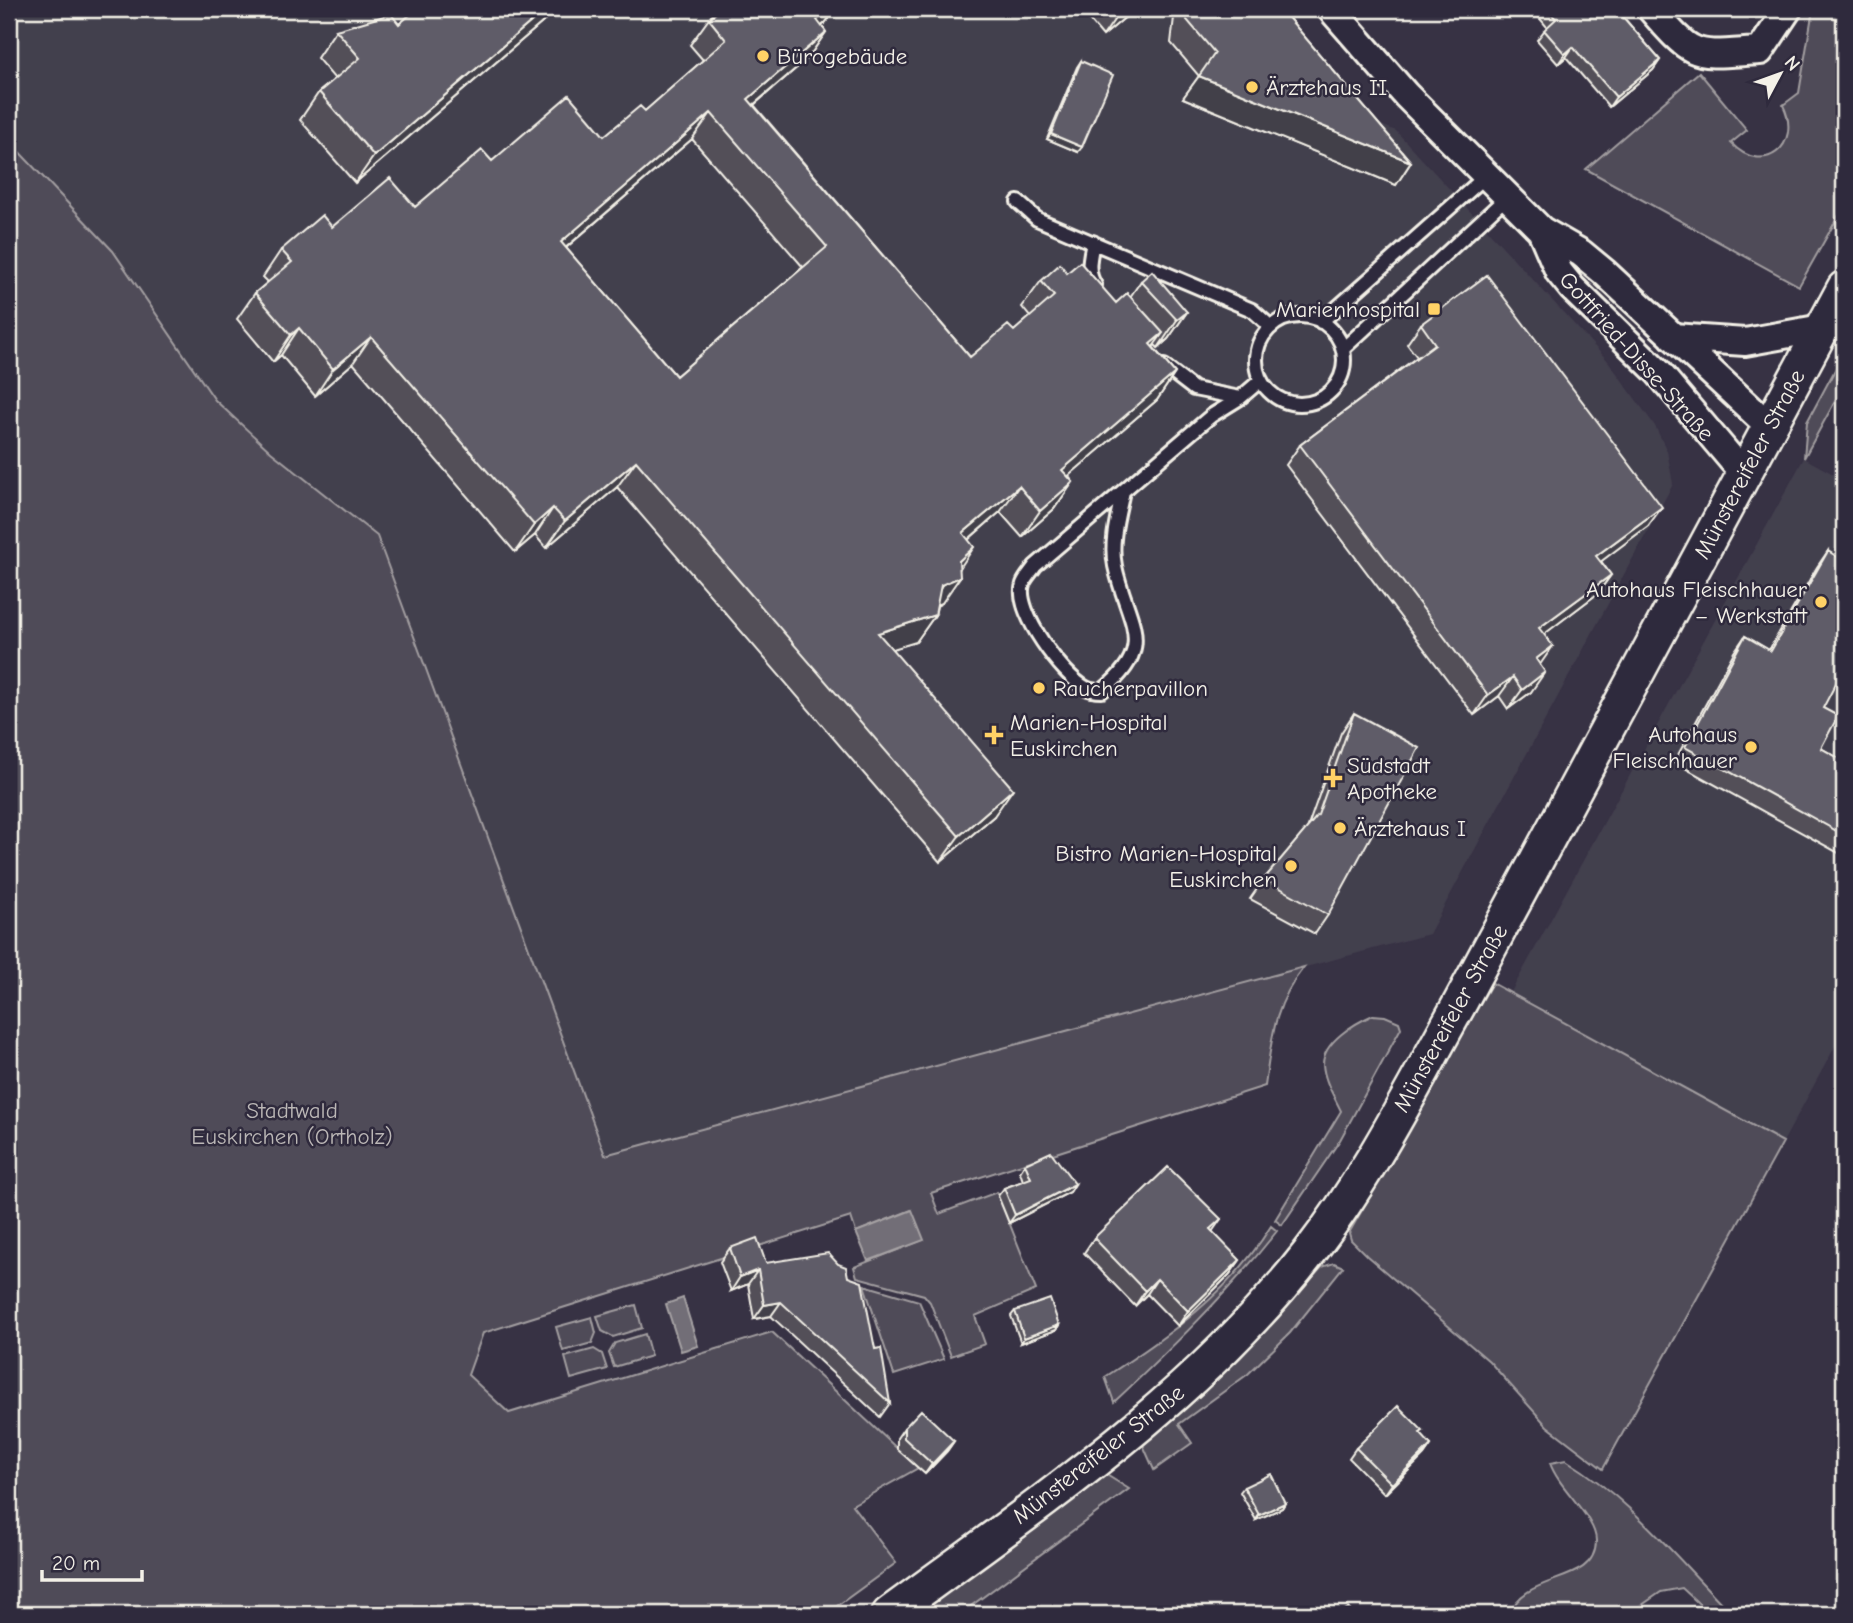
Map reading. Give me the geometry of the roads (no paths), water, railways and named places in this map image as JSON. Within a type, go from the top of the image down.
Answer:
[{"type":"street","name":"Gottfried-Disse-Straße","points":[[1331,9],[1406,95],[1541,230],[1581,253],[1769,426]]},
{"type":"street","points":[[1651,9],[1677,40],[1693,51],[1704,54],[1760,51],[1788,9]]},
{"type":"street","name":"Gottfried-Disse-Straße","points":[[1541,230],[1559,272],[1566,281],[1590,308],[1658,372],[1744,474]]},
{"type":"street","name":"Münstereifeler Straße","points":[[889,1614],[1172,1399],[1238,1335],[1317,1243],[1402,1107],[1844,288]]},
{"type":"street","name":"Gottfried-Disse-Straße","points":[[1673,337],[1745,342],[1822,328]]},
{"type":"lane","points":[[1321,322],[1487,175]]},
{"type":"lane","points":[[1343,349],[1508,196]]},
{"type":"lane","points":[[1018,202],[1037,219],[1252,310],[1271,327]]},
{"type":"lane","points":[[1093,242],[1089,261],[1090,278],[1105,298]]},
{"type":"lane","points":[[1296,316],[1321,322],[1335,333],[1343,349],[1344,365],[1338,382],[1318,400],[1300,404],[1282,400],[1261,380],[1257,352],[1271,327],[1296,316]]},
{"type":"lane","points":[[1151,354],[1177,378],[1194,389],[1240,398]]},
{"type":"lane","points":[[1123,491],[1113,541],[1114,565],[1136,629],[1136,645],[1125,670],[1102,691],[1086,688],[1046,645],[1032,626],[1024,605],[1023,584],[1035,566],[1211,415],[1240,398],[1261,380]]},
{"type":"place","name":"Bürogebäude","points":[[763,56]]},
{"type":"place","name":"Ärztehaus II","points":[[1252,87]]},
{"type":"place","name":"Marienhospital","points":[[1434,309]]},
{"type":"place","name":"Autohaus Fleischhauer – Werkstatt","points":[[1821,602]]},
{"type":"place","name":"Raucherpavillon","points":[[1039,688]]},
{"type":"place","name":"Marien-Hospital Euskirchen","points":[[994,735]]},
{"type":"place","name":"Autohaus Fleischhauer","points":[[1751,747]]},
{"type":"place","name":"Südstadt Apotheke","points":[[1333,778]]},
{"type":"place","name":"Ärztehaus I","points":[[1340,828]]},
{"type":"place","name":"Bistro Marien-Hospital Euskirchen","points":[[1291,866]]},
{"type":"park label","name":"Stadtwald Euskirchen (Ortholz)","points":[[292,1123]]}]
